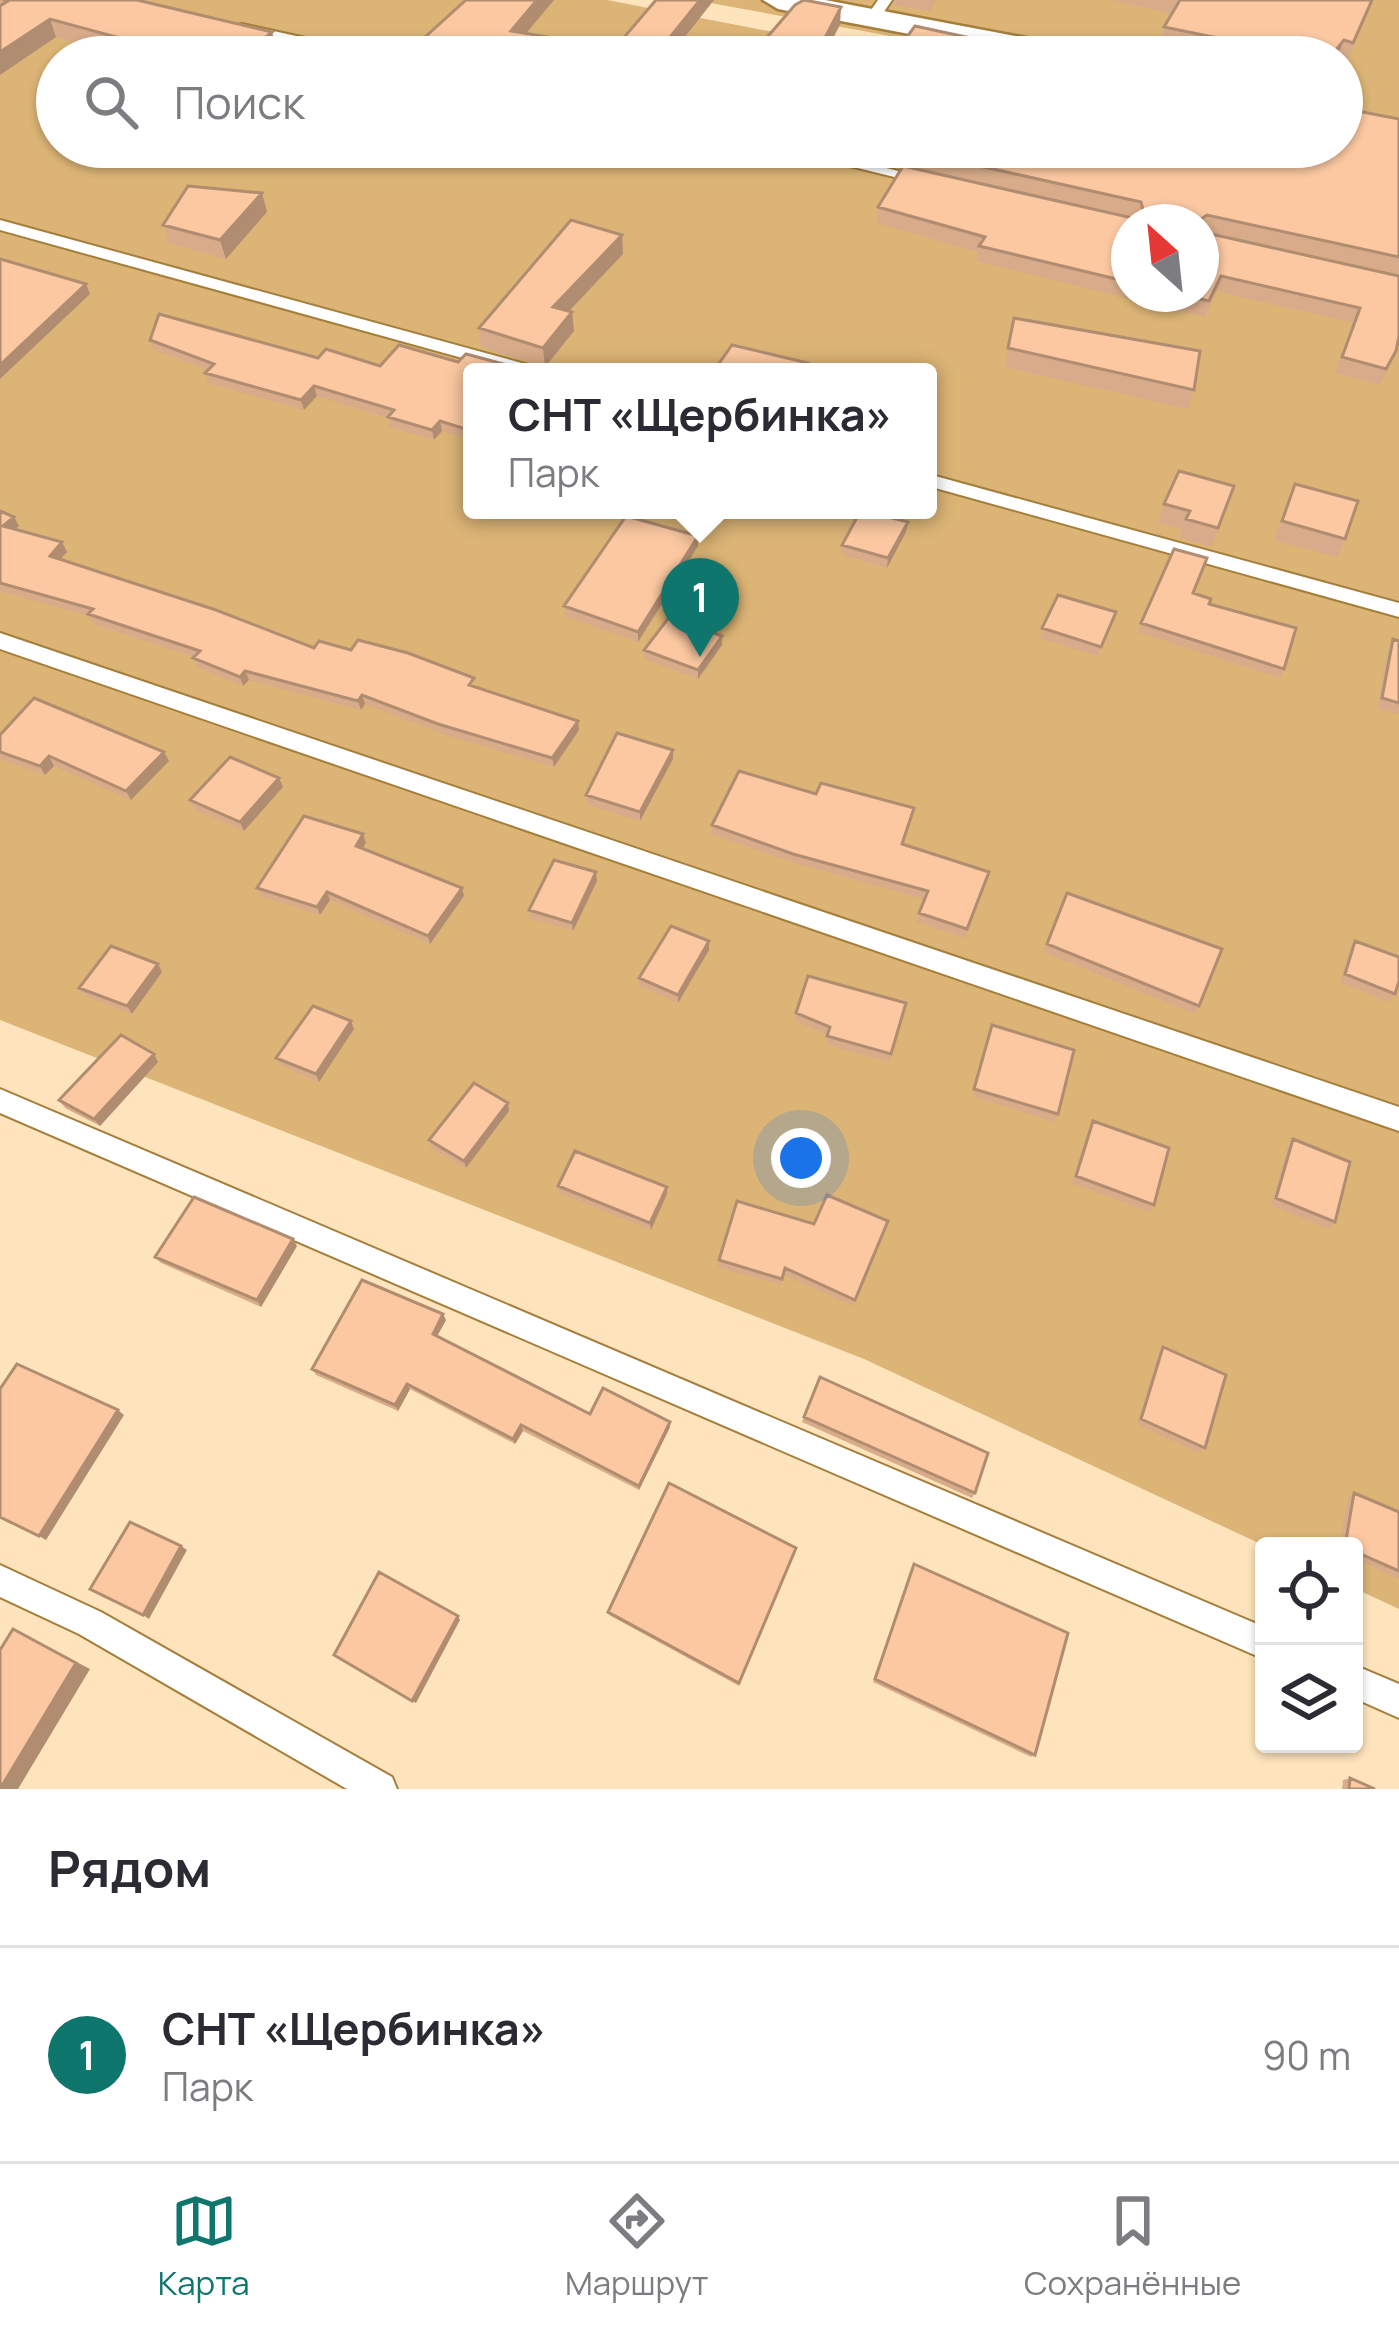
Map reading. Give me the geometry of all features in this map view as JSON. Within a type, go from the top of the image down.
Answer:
[{"type":"street","points":[[778,0],[880,8],[994,36]]},
{"type":"lane","points":[[234,26],[279,36]]},
{"type":"lane","points":[[875,168],[943,183]]},
{"type":"lane","points":[[0,225],[501,363]]},
{"type":"lane","points":[[937,482],[1399,610]]},
{"type":"lane","points":[[0,640],[1399,1119]]},
{"type":"lane","points":[[0,1102],[1255,1639]]},
{"type":"lane","points":[[0,1581],[110,1634],[380,1789]]},
{"type":"lane","points":[[1363,1686],[1399,1701]]},
{"type":"shaded area","points":[[0,0],[607,0],[794,36],[36,36],[36,168],[1363,168],[1363,149],[1399,153],[1399,1609],[1363,1592],[1363,1537],[1255,1537],[1255,1541],[864,1359],[0,1020]]},
{"type":"shaded area","points":[[694,0],[1399,0],[1399,129],[1363,123],[1363,36],[890,36]]},
{"type":"building","points":[[3,0],[137,0],[272,32],[267,36],[113,36],[50,19],[0,52],[0,6],[8,1]]},
{"type":"building","points":[[466,0],[537,0],[511,31],[542,36],[426,36]]},
{"type":"building","points":[[656,0],[700,0],[671,36],[625,36]]},
{"type":"building","points":[[804,0],[841,7],[826,36],[768,36]]},
{"type":"building","points":[[1180,0],[1372,0],[1356,36],[1208,36],[1164,27]]},
{"type":"building","points":[[915,26],[961,36],[908,36]]},
{"type":"building","points":[[1363,112],[1399,119],[1399,257],[1219,218],[1219,204],[1142,204],[988,168],[1363,168]]},
{"type":"building","points":[[902,168],[1111,213],[1111,278],[979,246],[985,237],[878,207]]},
{"type":"building","points":[[188,186],[262,193],[220,240],[163,225]]},
{"type":"building","points":[[571,220],[622,235],[553,307],[572,312],[543,348],[479,328]]},
{"type":"building","points":[[1219,236],[1399,276],[1396,351],[1386,369],[1342,357],[1360,308],[1221,276],[1219,280]]},
{"type":"building","points":[[0,259],[86,284],[0,365]]},
{"type":"building","points":[[159,314],[318,358],[326,349],[380,366],[399,345],[458,362],[466,354],[500,363],[463,363],[463,428],[440,421],[432,430],[388,417],[394,410],[314,386],[301,400],[205,373],[214,364],[150,340]]},
{"type":"building","points":[[1014,318],[1200,351],[1194,390],[1008,348]]},
{"type":"building","points":[[732,345],[808,363],[719,363]]},
{"type":"building","points":[[1179,471],[1234,486],[1218,528],[1186,519],[1190,511],[1164,504]]},
{"type":"building","points":[[1295,484],[1358,501],[1345,539],[1282,521]]},
{"type":"building","points":[[0,511],[14,517],[3,526],[62,542],[50,556],[216,610],[314,648],[319,641],[351,650],[358,640],[408,653],[474,678],[469,685],[578,721],[552,758],[438,724],[362,695],[358,701],[245,671],[240,677],[193,658],[200,651],[88,614],[93,609],[0,583]]},
{"type":"building","points":[[624,519],[698,536],[638,632],[564,606]]},
{"type":"building","points":[[856,519],[908,522],[888,558],[842,545]]},
{"type":"building","points":[[1174,549],[1207,558],[1193,593],[1211,599],[1209,604],[1296,628],[1284,669],[1141,623]]},
{"type":"building","points":[[1058,595],[1116,612],[1101,647],[1042,628]]},
{"type":"building","points":[[670,616],[722,636],[698,670],[644,650]]},
{"type":"building","points":[[1393,639],[1399,641],[1399,703],[1382,698]]},
{"type":"building","points":[[34,698],[164,752],[126,791],[49,756],[40,766],[0,752],[0,735]]},
{"type":"building","points":[[617,733],[673,750],[640,812],[586,795]]},
{"type":"building","points":[[230,757],[279,778],[240,822],[190,800]]},
{"type":"building","points":[[739,771],[816,794],[821,783],[914,808],[902,844],[989,872],[967,929],[919,913],[928,891],[793,854],[712,825]]},
{"type":"building","points":[[304,816],[363,834],[356,846],[462,888],[428,936],[327,892],[317,907],[257,888]]},
{"type":"building","points":[[554,860],[596,872],[572,923],[529,910]]},
{"type":"building","points":[[1067,893],[1222,949],[1199,1006],[1047,944]]},
{"type":"building","points":[[671,926],[709,941],[678,995],[639,978]]},
{"type":"building","points":[[1355,941],[1399,957],[1395,994],[1345,974]]},
{"type":"building","points":[[111,946],[158,964],[127,1006],[79,988]]},
{"type":"building","points":[[808,976],[906,1003],[891,1054],[827,1036],[830,1027],[796,1013]]},
{"type":"building","points":[[313,1006],[351,1021],[316,1074],[276,1058]]},
{"type":"building","points":[[992,1025],[1074,1050],[1058,1114],[974,1089]]},
{"type":"building","points":[[121,1035],[154,1054],[94,1119],[59,1100]]},
{"type":"building","points":[[474,1083],[508,1103],[464,1161],[429,1140]]},
{"type":"building","points":[[1093,1121],[1169,1148],[1154,1205],[1076,1176]]},
{"type":"building","points":[[1293,1139],[1350,1162],[1335,1222],[1276,1198]]},
{"type":"building","points":[[575,1151],[667,1187],[650,1223],[558,1186]]},
{"type":"building","points":[[827,1195],[888,1221],[855,1300],[785,1268],[782,1279],[719,1260],[737,1201],[814,1224]]},
{"type":"building","points":[[194,1197],[293,1239],[257,1300],[155,1257]]},
{"type":"building","points":[[362,1280],[443,1314],[433,1334],[590,1414],[603,1388],[670,1422],[639,1486],[521,1425],[513,1439],[407,1384],[395,1405],[312,1369]]},
{"type":"building","points":[[1163,1347],[1226,1375],[1205,1448],[1141,1419]]},
{"type":"building","points":[[17,1364],[118,1410],[39,1536],[0,1517],[0,1389]]},
{"type":"building","points":[[820,1377],[988,1453],[975,1493],[804,1417]]},
{"type":"building","points":[[669,1483],[796,1548],[739,1683],[608,1612]]},
{"type":"building","points":[[1354,1493],[1399,1512],[1399,1571],[1363,1555],[1363,1537],[1347,1537]]},
{"type":"building","points":[[130,1522],[181,1546],[143,1615],[90,1589]]},
{"type":"building","points":[[914,1564],[1068,1633],[1035,1755],[875,1679]]},
{"type":"building","points":[[379,1572],[458,1616],[412,1701],[334,1655]]},
{"type":"building","points":[[13,1629],[76,1663],[0,1789],[0,1650]]},
{"type":"building","points":[[1350,1778],[1375,1789],[1349,1789]]},
{"type":"place","name":"СНТ «Щербинка»","points":[[700,657]]}]
